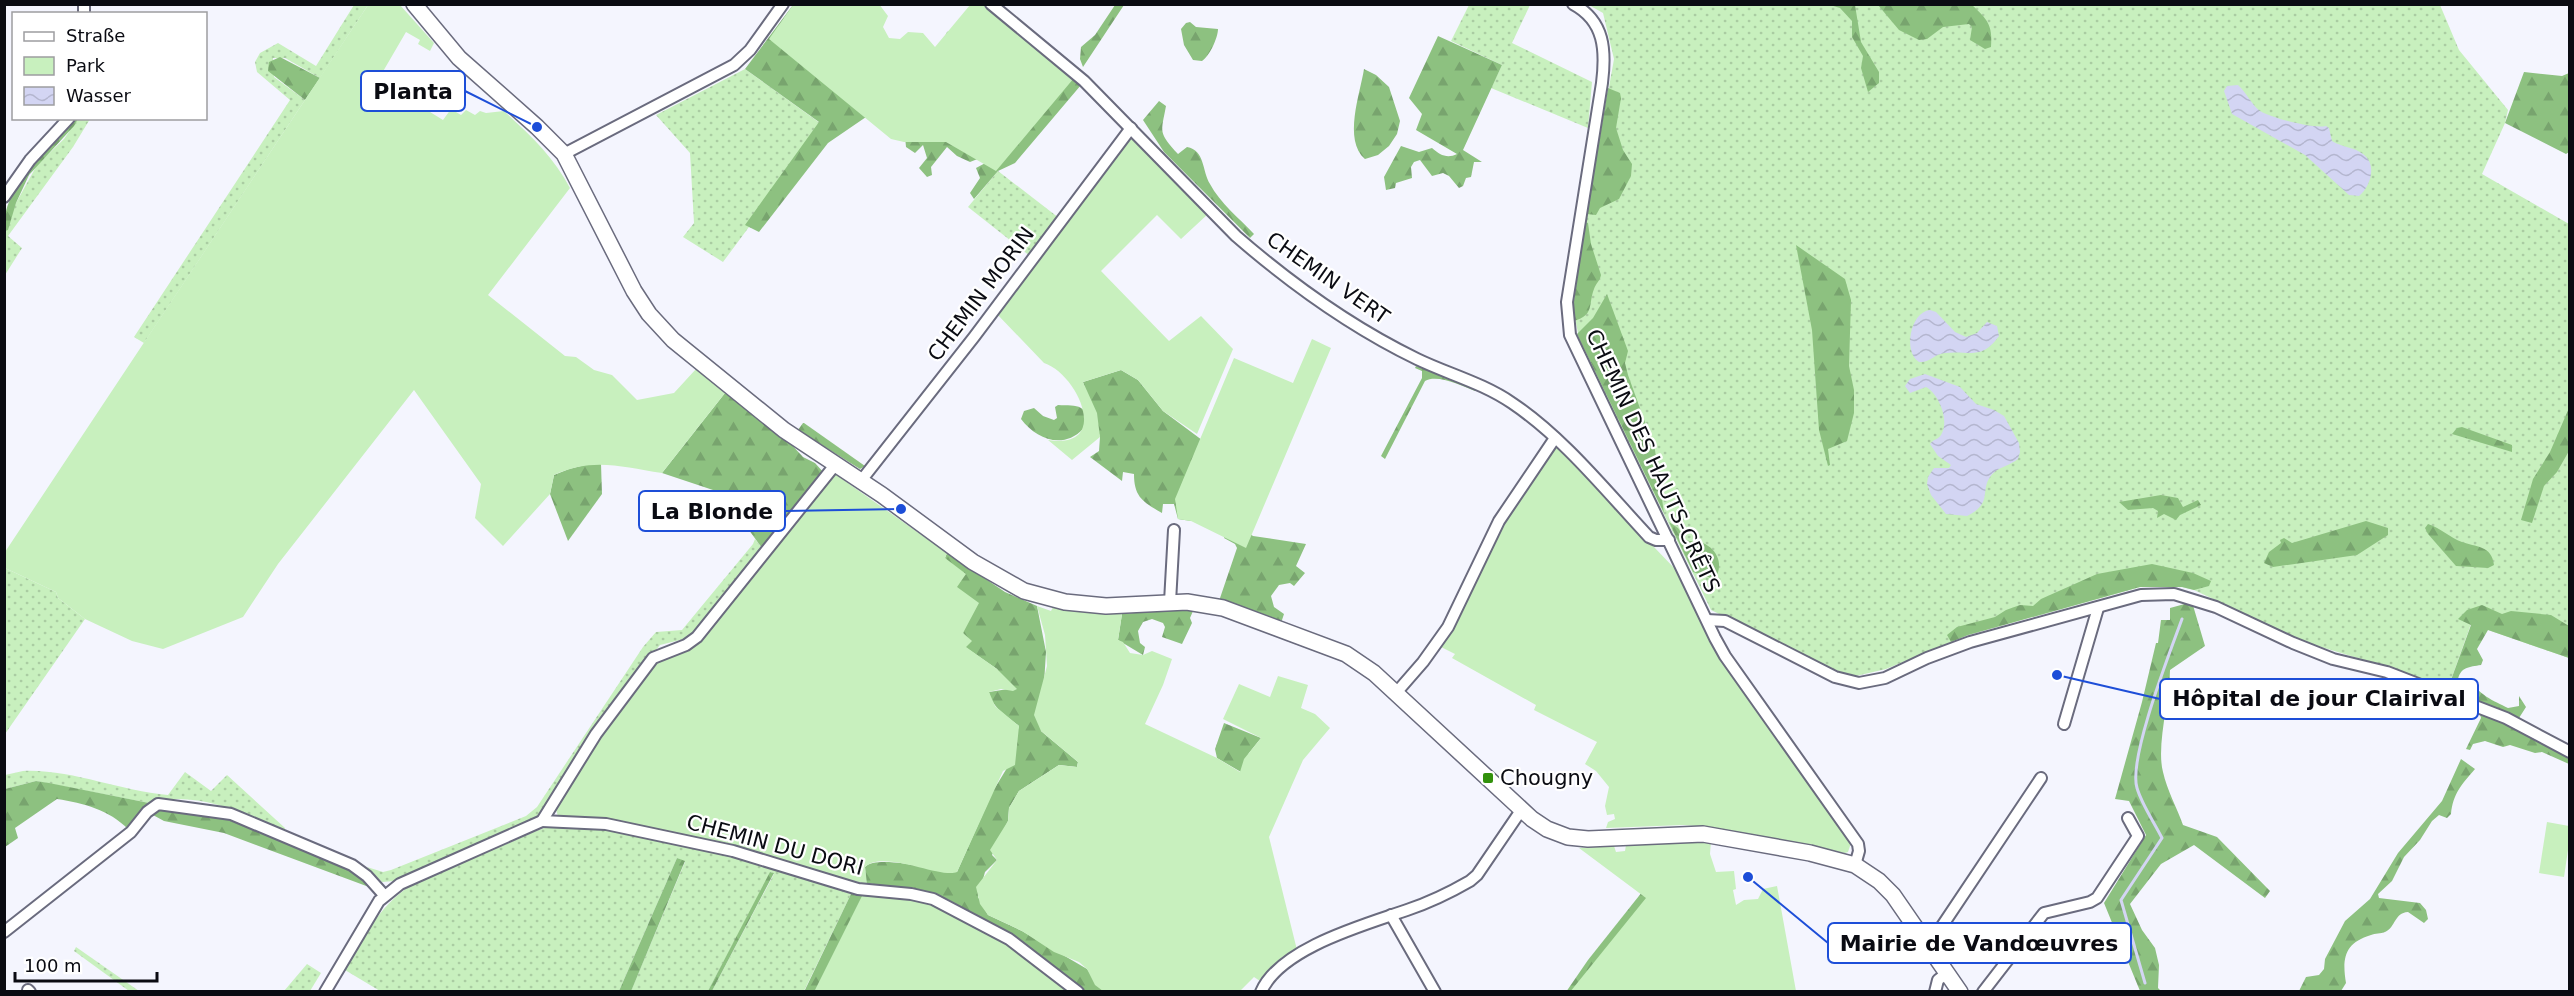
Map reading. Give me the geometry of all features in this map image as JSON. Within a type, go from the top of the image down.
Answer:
[{"type":"main road","points":[[414,4],[441,40],[564,154],[634,291],[658,325],[740,396],[990,574],[1024,591],[1082,605],[1170,602],[1223,608],[1336,650],[1362,663],[1522,809],[1547,829],[1568,837],[1703,834],[1810,853],[1855,865],[1886,888],[1960,992]]},
{"type":"street","points":[[564,154],[734,64],[750,50],[783,4]]},
{"type":"street","name":"CHEMIN VERT","points":[[991,4],[1084,81],[1236,236],[1301,288],[1392,346],[1499,395],[1522,409],[1555,438],[1649,537],[1656,540],[1669,540]]},
{"type":"street","name":"CHEMIN DES HAUTS-CRÊTS","points":[[1574,4],[1587,13],[1598,27],[1603,44],[1604,64],[1567,302],[1568,325],[1577,350],[1725,656],[1858,844],[1859,851],[1855,865]]},
{"type":"street","points":[[4,197],[30,160],[67,120]]},
{"type":"street","name":"CHEMIN MORIN","points":[[860,482],[974,337],[1131,128]]},
{"type":"street","points":[[1396,693],[1423,662],[1448,627],[1499,521],[1555,438]]},
{"type":"street","points":[[326,992],[384,895],[400,884],[542,821],[596,734],[653,658],[686,645],[697,637],[835,465]]},
{"type":"street","points":[[1170,602],[1173,530]]},
{"type":"street","points":[[1707,620],[1725,621],[1835,677],[1859,683],[1885,678],[1927,658],[1970,642],[2149,593],[2167,593],[2190,597],[2293,644],[2355,666],[2387,672],[2506,718],[2570,752]]},
{"type":"street","points":[[2064,724],[2098,608]]},
{"type":"street","points":[[1928,947],[2041,778]]},
{"type":"street","points":[[4,932],[131,832],[147,812],[158,804],[218,810],[246,819],[352,866],[367,876],[384,895]]},
{"type":"street","points":[[1261,992],[1270,975],[1287,960],[1373,920],[1458,888],[1477,876],[1522,809]]},
{"type":"street","points":[[1983,992],[2044,914],[2090,902],[2097,898],[2138,836],[2127,818]]},
{"type":"street","name":"CHEMIN DU DORI","points":[[542,821],[606,824],[733,851],[858,889],[911,894],[933,899],[1009,939],[1078,992]]},
{"type":"street","points":[[1391,915],[1435,992]]},
{"type":"street","points":[[1935,992],[1938,980],[1947,973]]},
{"type":"green space","points":[[879,4],[888,16],[883,27],[889,38],[900,39],[908,32],[923,33],[935,47],[970,5],[983,5],[1074,78],[996,171],[946,142],[904,142],[891,139],[769,39],[793,5]]},
{"type":"green space","points":[[354,5],[368,5],[320,78],[285,58],[273,58],[274,77],[305,100],[144,343],[134,337],[290,100],[257,72],[255,62],[260,53],[278,43],[316,66]]},
{"type":"green space","points":[[368,5],[400,5],[434,43],[430,51],[418,44],[420,40],[406,32],[378,80],[443,120],[451,109],[461,115],[466,110],[475,115],[480,111],[486,113],[504,111],[549,156],[570,188],[488,295],[565,356],[576,357],[594,370],[612,375],[637,400],[674,393],[696,369],[725,393],[662,473],[620,466],[594,465],[582,466],[554,475],[550,494],[503,546],[475,518],[481,484],[414,390],[278,564],[243,617],[163,649],[132,641],[85,619],[58,598],[56,592],[5,568],[5,552]]},
{"type":"green space","points":[[793,5],[866,117],[828,143],[759,232],[745,225],[819,122],[745,69]]},
{"type":"green space","points":[[1115,5],[1124,5],[1083,67],[1080,59],[1081,47],[1095,35]]},
{"type":"green space","points":[[1469,5],[1530,5],[1512,43],[1592,82],[1588,128],[1491,88],[1502,65],[1451,41]]},
{"type":"green space","points":[[1589,5],[2440,5],[2459,50],[2508,110],[2505,123],[2482,174],[2569,224],[2569,658],[2471,624],[2447,691],[2390,668],[2305,642],[2194,590],[2182,587],[2140,587],[1968,635],[1886,669],[1856,676],[1834,670],[1711,610],[1580,343],[1573,308],[1585,222],[1614,59],[1603,13]]},
{"type":"green space","points":[[1830,5],[1855,5],[1861,42],[1879,72],[1879,83],[1868,92],[1861,68],[1863,56],[1852,37],[1852,21],[1840,8]]},
{"type":"green space","points":[[1878,5],[1972,5],[1988,23],[1991,47],[1985,49],[1970,40],[1972,27],[1969,24],[1943,27],[1927,39],[1919,40],[1899,30]]},
{"type":"green space","points":[[991,11],[1081,85],[1015,163],[998,171],[974,199],[970,193],[980,178],[976,168],[991,160],[985,156],[970,162],[957,156],[947,147],[931,167],[932,175],[927,177],[919,168],[927,158],[923,145],[915,153],[906,147],[904,126],[947,32]]},
{"type":"green space","points":[[1190,22],[1196,27],[1218,29],[1213,47],[1202,61],[1193,60],[1184,45],[1181,29]]},
{"type":"green space","points":[[1438,36],[1502,65],[1463,150],[1482,162],[1474,162],[1471,177],[1466,178],[1463,186],[1459,188],[1449,176],[1443,173],[1432,176],[1420,160],[1414,162],[1411,167],[1412,178],[1396,183],[1395,188],[1386,190],[1384,177],[1401,146],[1419,152],[1432,148],[1447,156],[1457,154],[1416,130],[1422,114],[1409,98]]},
{"type":"green space","points":[[280,57],[320,78],[305,100],[268,71],[269,62]]},
{"type":"green space","points":[[745,69],[824,126],[723,262],[683,237],[694,223],[690,153],[656,115]]},
{"type":"green space","points":[[1364,69],[1376,75],[1389,87],[1400,121],[1397,134],[1389,146],[1378,155],[1365,159],[1358,151],[1354,129]]},
{"type":"green space","points":[[2524,72],[2562,76],[2569,73],[2569,152],[2566,154],[2505,123]]},
{"type":"green space","points":[[1608,88],[1620,93],[1616,128],[1623,150],[1632,164],[1631,176],[1619,199],[1600,208],[1596,215],[1587,214]]},
{"type":"green space","points":[[1159,101],[1166,106],[1162,127],[1167,141],[1178,154],[1187,147],[1197,152],[1214,191],[1254,234],[1250,238],[1164,152],[1143,120]]},
{"type":"green space","points":[[74,120],[77,120],[29,175],[16,203],[8,230],[5,231],[6,214],[19,184]]},
{"type":"green space","points":[[77,120],[89,120],[73,147],[8,236],[22,248],[5,275],[5,230],[16,203],[37,165],[64,139]]},
{"type":"green space","points":[[1130,136],[1208,214],[1181,239],[1157,215],[1101,271],[1169,341],[1201,316],[1233,349],[1197,434],[1163,411],[1138,380],[1121,370],[1083,382],[1097,413],[1100,437],[1072,460],[1048,440],[1068,440],[1079,434],[1084,423],[1083,409],[1077,395],[1068,381],[1057,370],[1044,363],[996,313]]},
{"type":"green space","points":[[998,171],[1059,218],[1030,256],[968,207]]},
{"type":"green space","points":[[1585,222],[1588,223],[1591,244],[1601,275],[1592,294],[1588,312],[1581,319],[1574,321],[1573,308]]},
{"type":"green space","points":[[1796,245],[1845,279],[1851,300],[1849,366],[1854,390],[1854,413],[1847,441],[1828,449],[1830,465],[1828,466],[1819,430],[1812,330]]},
{"type":"green space","points":[[1607,294],[1628,351],[1625,363],[1628,375],[1655,450],[1664,513],[1577,334],[1593,318]]},
{"type":"green space","points":[[1312,339],[1331,348],[1246,548],[1191,521],[1178,519],[1175,499],[1234,358],[1293,383]]},
{"type":"green space","points":[[1416,366],[1475,388],[1475,391],[1443,380],[1425,381],[1385,459],[1381,456],[1422,378],[1422,371],[1415,368]]},
{"type":"green space","points":[[1121,370],[1138,380],[1163,411],[1210,446],[1191,521],[1178,519],[1174,504],[1163,504],[1162,513],[1145,502],[1138,494],[1134,474],[1123,472],[1122,481],[1090,457],[1099,451],[1100,437],[1083,382]]},
{"type":"green space","points":[[725,393],[789,442],[803,457],[815,463],[824,473],[762,548],[722,493],[662,473]]},
{"type":"green space","points":[[1058,405],[1076,406],[1084,410],[1083,429],[1067,439],[1050,439],[1042,436],[1034,432],[1021,419],[1024,411],[1034,408],[1043,416],[1054,420],[1057,418],[1055,407]]},
{"type":"green space","points":[[2569,408],[2569,451],[2557,472],[2544,486],[2532,523],[2521,520],[2533,479],[2550,452]]},
{"type":"green space","points":[[803,423],[865,466],[860,469],[798,430]]},
{"type":"green space","points":[[2462,427],[2512,445],[2512,452],[2452,434],[2457,428]]},
{"type":"green space","points":[[1557,446],[1678,572],[1719,657],[1851,843],[1848,852],[1709,827],[1683,825],[1606,828],[1608,822],[1615,819],[1614,814],[1607,815],[1605,806],[1609,787],[1596,771],[1585,764],[1597,742],[1534,710],[1536,705],[1452,658],[1455,654],[1439,646],[1500,528],[1553,447]]},
{"type":"green space","points":[[593,463],[601,464],[602,494],[568,541],[550,494],[554,475]]},
{"type":"green space","points":[[835,474],[947,553],[945,558],[966,574],[957,587],[979,603],[963,633],[972,641],[966,647],[997,669],[1017,689],[989,692],[995,706],[1019,726],[1015,765],[1003,771],[957,872],[938,872],[885,861],[873,862],[865,867],[867,884],[595,819],[558,816],[555,807],[611,719],[656,662],[686,650]]},
{"type":"green space","points":[[2161,495],[2178,498],[2183,507],[2198,500],[2201,505],[2180,515],[2176,520],[2164,514],[2157,518],[2158,511],[2153,508],[2128,510],[2119,502]]},
{"type":"green space","points":[[1230,519],[1253,536],[1306,544],[1296,566],[1305,573],[1294,586],[1290,583],[1279,585],[1271,596],[1274,607],[1284,614],[1281,623],[1219,601],[1237,548],[1235,544],[1224,538]]},
{"type":"green space","points":[[2366,521],[2388,528],[2388,535],[2357,555],[2273,567],[2264,563],[2269,552],[2284,538],[2292,543]]},
{"type":"green space","points":[[1669,522],[1678,528],[1686,540],[1706,544],[1714,552],[1719,561],[1716,577],[1711,578],[1693,572]]},
{"type":"green space","points":[[2428,524],[2458,540],[2486,550],[2493,558],[2494,565],[2488,568],[2456,566],[2428,534],[2425,528]]},
{"type":"green space","points":[[755,539],[762,548],[692,637],[660,645],[597,724],[547,805],[534,819],[394,881],[382,882],[367,867],[383,872],[391,870],[526,816],[537,807],[643,647],[656,632],[682,630]]},
{"type":"green space","points":[[947,553],[1005,592],[1037,606],[1046,652],[1041,731],[1078,762],[1077,767],[1059,765],[1019,791],[1009,808],[1008,821],[992,855],[997,860],[985,872],[978,897],[988,915],[1022,931],[1087,969],[1103,991],[1086,991],[1014,935],[947,899],[921,890],[866,883],[865,867],[872,863],[909,864],[957,872],[993,791],[1007,768],[1019,726],[1001,711],[990,697],[989,692],[1008,689],[997,669],[965,647],[957,587],[945,558]]},
{"type":"green space","points":[[2152,564],[2193,573],[2211,581],[2209,586],[2194,590],[2182,587],[2140,587],[1968,635],[1951,642],[1947,635],[1957,627],[1995,617],[2020,605],[2033,606],[2041,599],[2097,574]]},
{"type":"green space","points":[[5,568],[56,592],[58,598],[85,619],[5,734]]},
{"type":"green space","points":[[2192,602],[2205,646],[2170,670],[2161,749],[2165,779],[2183,825],[2217,837],[2270,891],[2265,898],[2194,845],[2161,864],[2130,904],[2142,930],[2155,948],[2159,965],[2158,988],[2161,991],[2140,991],[2104,903],[2146,835],[2129,801],[2115,799],[2156,643],[2158,643],[2161,620],[2170,620],[2170,608]]},
{"type":"green space","points":[[2482,605],[2502,614],[2511,611],[2551,615],[2569,626],[2569,658],[2488,630],[2477,649],[2483,660],[2481,665],[2466,668],[2459,675],[2461,685],[2465,686],[2467,678],[2471,678],[2481,693],[2508,708],[2519,706],[2519,696],[2526,707],[2519,718],[2447,691],[2471,625],[2458,619],[2467,610]]},
{"type":"green space","points":[[1037,606],[1051,611],[1053,607],[1079,612],[1122,614],[1118,640],[1123,642],[1130,653],[1143,655],[1152,651],[1172,659],[1145,724],[1217,758],[1240,772],[1244,759],[1261,738],[1223,719],[1239,684],[1270,697],[1278,676],[1308,685],[1301,708],[1315,714],[1330,728],[1303,760],[1269,837],[1297,950],[1282,957],[1260,981],[1254,977],[1240,991],[1103,991],[1095,985],[1087,969],[1079,962],[1054,952],[1022,931],[988,915],[980,904],[976,887],[997,860],[990,850],[1008,821],[1009,808],[1019,791],[1059,765],[1077,767],[1078,762],[1041,731],[1034,715],[1047,666],[1045,635]]},
{"type":"green space","points":[[1168,610],[1193,611],[1190,618],[1192,623],[1182,644],[1162,637],[1165,627],[1163,623],[1152,619],[1143,622],[1138,631],[1140,643],[1145,647],[1143,655],[1118,640],[1122,614]]},
{"type":"green space","points":[[2479,711],[2520,729],[2564,754],[2569,764],[2542,752],[2535,753],[2510,745],[2503,747],[2485,741],[2473,744],[2470,750],[2466,749],[2481,718]]},
{"type":"green space","points":[[1224,723],[1261,738],[1249,753],[1241,772],[1217,758],[1215,749]]},
{"type":"green space","points":[[2461,759],[2475,769],[2458,790],[2451,814],[2447,818],[2439,815],[2432,821],[2420,840],[2404,857],[2392,881],[2378,894],[2379,898],[2420,903],[2426,910],[2428,919],[2424,923],[2408,912],[2403,913],[2397,917],[2389,930],[2355,942],[2345,959],[2346,983],[2341,991],[2299,991],[2306,977],[2319,975],[2324,969],[2325,959],[2345,921],[2370,899],[2398,853],[2442,801]]},
{"type":"green space","points":[[23,771],[59,773],[168,795],[185,772],[211,791],[227,775],[285,828],[284,831],[235,810],[201,801],[183,799],[149,803],[36,781],[5,789],[5,775]]},
{"type":"green space","points":[[36,781],[149,803],[128,829],[121,822],[96,808],[57,799],[15,828],[18,838],[5,847],[5,789]]},
{"type":"green space","points":[[159,810],[226,819],[352,870],[369,887],[224,833],[164,821],[153,815]]},
{"type":"green space","points":[[2547,822],[2569,826],[2564,877],[2539,873]]},
{"type":"green space","points":[[579,825],[648,835],[682,843],[751,861],[851,894],[804,991],[712,991],[774,874],[771,872],[708,991],[631,991],[685,862],[677,858],[619,991],[380,991],[345,970],[380,913],[410,886],[547,827]]},
{"type":"green space","points":[[1711,841],[1710,854],[1716,872],[1734,871],[1736,889],[1733,890],[1736,905],[1744,900],[1758,899],[1763,889],[1777,886],[1796,991],[1570,992],[1646,898],[1579,848],[1614,846],[1616,852],[1625,851],[1626,845]]},
{"type":"green space","points":[[677,858],[685,861],[632,989],[631,991],[619,991]]},
{"type":"green space","points":[[770,872],[774,873],[712,991],[708,991]]},
{"type":"green space","points":[[1650,882],[1656,894],[1607,991],[1566,992],[1588,960]]},
{"type":"green space","points":[[851,894],[911,899],[1004,942],[831,991],[804,992]]},
{"type":"green space","points":[[862,896],[922,901],[945,911],[1004,942],[1069,992],[814,992]]},
{"type":"green space","points":[[76,947],[139,991],[129,991],[74,951]]},
{"type":"green space","points":[[307,964],[321,973],[310,991],[284,991]]},
{"type":"water","points":[[2238,85],[2260,111],[2293,122],[2326,126],[2329,128],[2332,141],[2363,154],[2370,164],[2371,176],[2363,192],[2359,196],[2349,195],[2305,155],[2232,114],[2224,91],[2227,86]]},
{"type":"water","points":[[1930,310],[1936,312],[1955,332],[1966,337],[1977,333],[1987,322],[1997,326],[1999,336],[1993,344],[1981,352],[1945,353],[1919,362],[1911,350],[1911,333],[1918,318],[1923,312]]},
{"type":"water","points":[[1925,374],[1960,387],[1976,404],[2004,416],[2019,443],[2018,459],[1999,469],[1990,477],[1983,502],[1967,516],[1946,514],[1931,495],[1927,484],[1928,477],[1934,468],[1949,468],[1951,465],[1938,456],[1930,444],[1940,437],[1944,423],[1942,408],[1935,395],[1926,387],[1910,393],[1905,386],[1910,379]]},
{"type":"waterway","points":[[2145,983],[2121,900],[2162,838],[2139,794],[2136,774],[2144,730],[2182,619]]},
{"type":"place","name":"Planta","points":[[537,127]]},
{"type":"place","name":"La Blonde","points":[[901,509]]},
{"type":"place","name":"Hôpital de jour Clairival","points":[[2057,675]]},
{"type":"place","name":"Chougny","points":[[1488,778]]},
{"type":"place","name":"Mairie de Vandœuvres","points":[[1748,877]]}]
